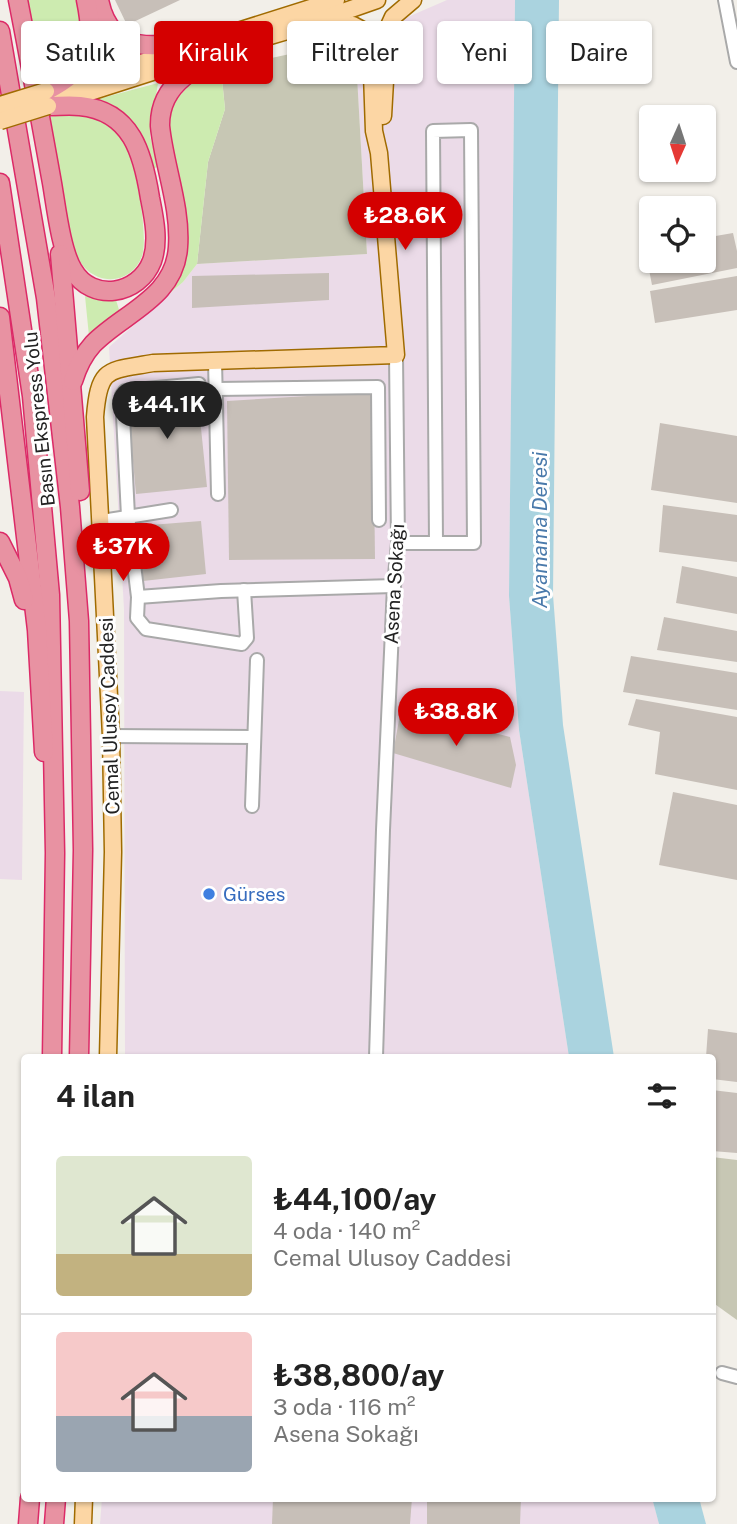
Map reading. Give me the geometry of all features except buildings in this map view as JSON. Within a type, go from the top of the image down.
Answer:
[{"type":"highway","points":[[18,0],[57,212],[71,267],[78,278],[92,289],[107,292],[121,290],[144,275],[154,253],[155,227],[145,168],[133,138],[122,123],[93,108],[47,98]]},
{"type":"highway","points":[[47,98],[77,71],[85,60],[91,37],[86,0]]},
{"type":"highway","points":[[100,0],[106,20],[119,36],[135,45],[154,47]]},
{"type":"highway","name":"Basın Ekspress Yolu","points":[[0,31],[51,336],[63,433],[79,621],[83,850],[79,1054]]},
{"type":"highway","points":[[73,382],[78,366],[94,343],[156,296],[166,284],[176,259],[177,224],[160,126],[161,106],[176,84]]},
{"type":"highway","name":"Basın Ekspress Yolu","points":[[0,183],[32,396],[51,607],[55,797],[51,1054]]},
{"type":"highway","points":[[57,212],[73,382],[84,548],[79,621]]},
{"type":"highway","points":[[0,317],[37,630],[44,753],[55,797]]},
{"type":"highway","points":[[0,542],[18,578],[25,601],[39,687]]},
{"type":"highway","points":[[28,1524],[30,1502]]},
{"type":"highway","points":[[54,1524],[56,1502]]},
{"type":"main road","points":[[268,21],[336,0]]},
{"type":"main road","points":[[317,21],[377,0]]},
{"type":"main road","points":[[379,153],[383,128],[388,28],[393,16],[413,0]]},
{"type":"main road","points":[[0,121],[47,98],[154,61]]},
{"type":"main road","points":[[0,105],[47,98],[154,69]]},
{"type":"main road","points":[[372,84],[374,131],[379,153]]},
{"type":"main road","name":"Asena Sokağı","points":[[379,153],[396,355]]},
{"type":"main road","name":"Cemal Ulusoy Caddesi","points":[[108,1054],[113,852],[111,736],[95,417],[99,384],[113,370],[153,363],[396,355]]},
{"type":"main road","points":[[84,1502],[84,1524]]},
{"type":"street","points":[[726,2],[737,62]]},
{"type":"street","points":[[398,543],[436,543],[474,543],[471,130],[433,131],[436,543]]},
{"type":"street","name":"Asena Sokağı","points":[[376,1054],[394,586],[398,543],[396,355]]},
{"type":"street","points":[[215,361],[218,494]]},
{"type":"street","points":[[199,384],[123,392],[128,516],[138,597],[137,618],[146,629],[240,645],[247,638],[244,590]]},
{"type":"street","points":[[216,389],[378,387],[379,520]]},
{"type":"street","points":[[102,520],[171,510]]},
{"type":"street","points":[[138,597],[244,590],[394,586]]},
{"type":"street","points":[[252,806],[257,660]]},
{"type":"street","points":[[111,736],[254,737]]},
{"type":"street","points":[[722,1373],[737,1377]]},
{"type":"shaded area","points":[[447,0],[515,0],[515,21],[437,21],[437,84],[514,84],[509,596],[519,730],[569,1054],[125,1054],[124,609],[109,347],[183,282],[197,264],[367,254],[357,84],[423,84],[423,21],[399,21]]},
{"type":"shaded area","points":[[287,55],[287,84],[357,84],[367,254],[197,264],[208,162],[225,109],[222,84],[273,84],[273,58]]},
{"type":"shaded area","points":[[0,691],[24,692],[22,880],[0,879]]},
{"type":"shaded area","points":[[716,1157],[737,1160],[737,1320],[716,1305]]},
{"type":"shaded area","points":[[102,1502],[653,1502],[659,1524],[100,1524]]},
{"type":"green space","points":[[28,0],[77,0],[80,21],[31,21]]},
{"type":"green space","points":[[158,84],[150,136],[158,167],[151,169],[139,132],[133,124],[117,112],[91,101]]},
{"type":"green space","points":[[190,84],[222,84],[225,109],[208,162],[197,264],[183,282],[163,299],[176,279],[166,141],[168,109]]},
{"type":"green space","points":[[68,113],[90,117],[116,130],[131,159],[142,214],[144,246],[138,264],[125,276],[109,279],[93,274],[83,266],[74,250],[47,118]]},
{"type":"green space","points":[[85,296],[116,300],[120,313],[89,336]]},
{"type":"water","name":"Ayamama Deresi","points":[[515,0],[559,0],[559,21],[546,21],[546,84],[558,84],[553,595],[563,725],[614,1054],[569,1054],[519,730],[509,596],[514,84],[532,84],[532,21],[515,21]]},
{"type":"water","points":[[653,1502],[700,1502],[706,1524],[659,1524]]},
{"type":"place","name":"Gürses","points":[[209,894]]}]
